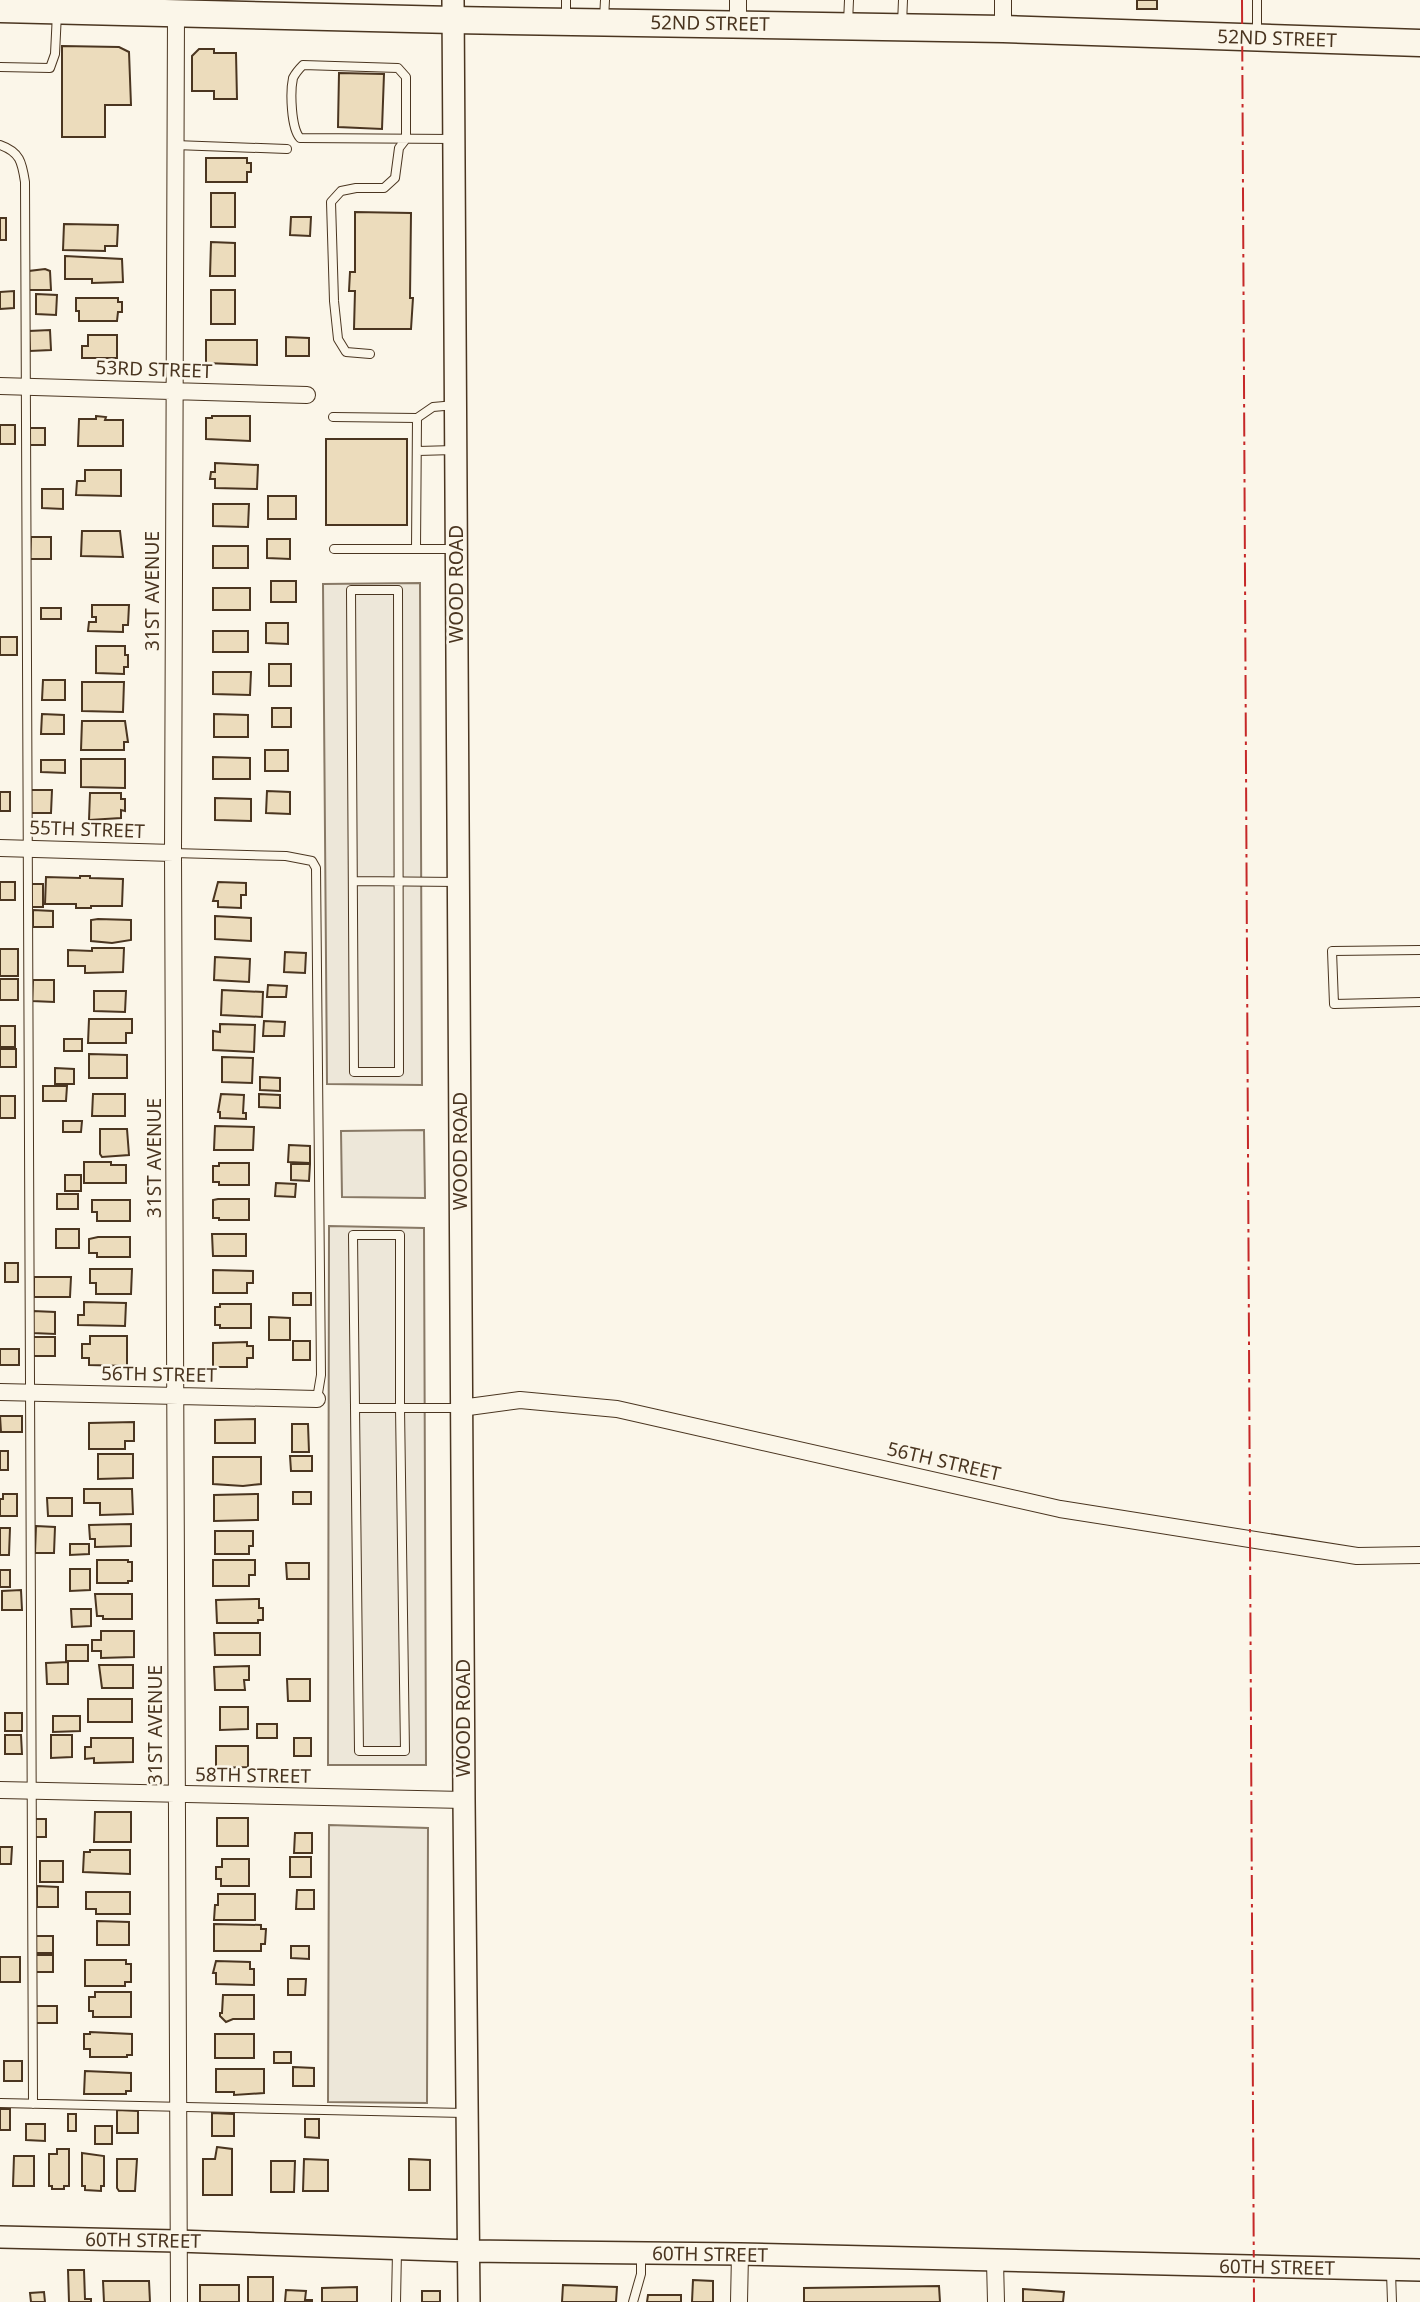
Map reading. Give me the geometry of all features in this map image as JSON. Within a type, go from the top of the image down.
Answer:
[{"type":"main road","points":[[337,17],[362,0]]},
{"type":"main road","name":"52ND STREET","points":[[0,9],[337,17],[453,10],[848,13],[902,27],[1420,43]]},
{"type":"street","points":[[1003,0],[1003,29]]},
{"type":"street","name":"WOOD ROAD","points":[[453,10],[469,2302]]},
{"type":"street","name":"31ST AVENUE","points":[[176,13],[173,853],[179,2302]]},
{"type":"street","name":"53RD STREET","points":[[0,386],[307,395]]},
{"type":"street","name":"55TH STREET","points":[[0,848],[173,853]]},
{"type":"street","name":"56TH STREET","points":[[0,1392],[317,1399]]},
{"type":"street","name":"56TH STREET","points":[[461,1408],[520,1400],[617,1409],[1060,1508],[1357,1556],[1420,1555]]},
{"type":"street","name":"58TH STREET","points":[[0,1790],[464,1800]]},
{"type":"street","name":"60TH STREET","points":[[0,2238],[469,2251],[740,2253],[1420,2270]]},
{"type":"street","points":[[739,2302],[740,2253]]},
{"type":"street","points":[[995,2261],[996,2302]]},
{"type":"lane","points":[[902,27],[903,0]]},
{"type":"lane","points":[[1257,0],[1257,37]]},
{"type":"lane","points":[[0,67],[50,68],[55,54],[57,10]]},
{"type":"lane","points":[[370,354],[346,352],[338,339],[331,202],[341,191],[384,188],[395,178],[399,148],[406,139],[405,77],[398,68],[303,65],[293,77],[293,123],[300,138],[406,139],[454,139]]},
{"type":"lane","points":[[0,145],[15,151],[22,161],[25,182],[33,2104]]},
{"type":"lane","points":[[175,145],[287,149]]},
{"type":"lane","points":[[333,417],[417,418],[433,407],[455,405]]},
{"type":"lane","points":[[416,549],[417,418]]},
{"type":"lane","points":[[418,451],[455,450]]},
{"type":"lane","points":[[334,549],[456,549]]},
{"type":"lane","points":[[351,590],[398,590],[399,1072],[354,1072],[353,881],[351,590]]},
{"type":"lane","points":[[173,853],[303,857],[312,861],[316,868],[321,1376],[317,1399]]},
{"type":"lane","points":[[353,881],[458,882]]},
{"type":"lane","points":[[1420,950],[1332,951],[1334,1004],[1420,1002]]},
{"type":"lane","points":[[354,1235],[400,1235],[400,1408],[405,1751],[359,1751],[354,1235]]},
{"type":"lane","points":[[355,1408],[461,1408]]},
{"type":"lane","points":[[0,2103],[467,2113]]},
{"type":"lane","points":[[396,2302],[397,2248]]},
{"type":"lane","points":[[634,2302],[641,2274],[641,2253]]},
{"type":"lane","points":[[1391,2269],[1392,2302]]},
{"type":"shaded area","points":[[420,583],[422,1085],[327,1084],[323,584]]},
{"type":"shaded area","points":[[424,1130],[425,1198],[342,1197],[341,1131]]},
{"type":"shaded area","points":[[329,1226],[424,1228],[426,1765],[328,1765]]},
{"type":"shaded area","points":[[329,1825],[428,1828],[427,2103],[328,2102]]},
{"type":"building","points":[[1137,0],[1157,0],[1157,9],[1137,9]]},
{"type":"building","points":[[62,46],[119,47],[129,52],[131,105],[105,105],[105,137],[62,137]]},
{"type":"building","points":[[199,49],[214,49],[214,53],[236,53],[237,99],[214,99],[214,91],[192,91],[192,56]]},
{"type":"building","points":[[339,73],[384,74],[382,129],[338,127]]},
{"type":"building","points":[[206,158],[247,158],[247,163],[251,163],[251,172],[247,172],[247,182],[206,182]]},
{"type":"building","points":[[211,193],[235,193],[235,227],[211,227]]},
{"type":"building","points":[[355,212],[411,213],[411,329],[354,329],[355,291],[349,291],[350,272],[355,272]]},
{"type":"building","points":[[291,217],[311,217],[310,236],[290,235]]},
{"type":"building","points":[[0,218],[6,218],[6,240],[0,240]]},
{"type":"building","points":[[64,224],[118,225],[117,246],[105,246],[105,251],[63,250]]},
{"type":"building","points":[[211,242],[235,243],[235,276],[210,276]]},
{"type":"building","points":[[65,256],[122,259],[123,282],[92,283],[92,279],[65,279]]},
{"type":"building","points":[[29,271],[50,271],[51,290],[29,290]]},
{"type":"building","points":[[211,290],[235,290],[235,324],[211,324]]},
{"type":"building","points":[[14,291],[14,308],[0,309],[0,292]]},
{"type":"building","points":[[36,294],[57,295],[56,315],[36,314]]},
{"type":"building","points":[[76,298],[118,298],[118,302],[122,302],[122,312],[118,312],[117,321],[79,321]]},
{"type":"building","points":[[50,330],[51,350],[30,351],[29,331]]},
{"type":"building","points":[[88,335],[117,335],[117,358],[82,358],[82,346],[88,346]]},
{"type":"building","points":[[286,337],[309,338],[309,356],[286,356]]},
{"type":"building","points":[[206,340],[257,340],[257,365],[206,363]]},
{"type":"building","points":[[96,416],[106,417],[105,420],[123,420],[123,446],[78,446],[79,419],[96,419]]},
{"type":"building","points":[[250,416],[250,441],[206,439],[206,418]]},
{"type":"building","points":[[0,425],[15,425],[15,444],[0,444]]},
{"type":"building","points":[[29,428],[45,428],[45,445],[29,445]]},
{"type":"building","points":[[326,439],[407,439],[407,525],[326,525]]},
{"type":"building","points":[[215,463],[258,465],[257,489],[215,488],[215,479],[210,479],[211,472],[215,472]]},
{"type":"building","points":[[85,470],[121,470],[121,496],[76,495],[77,481],[85,481]]},
{"type":"building","points":[[42,489],[63,489],[63,509],[42,508]]},
{"type":"building","points":[[268,496],[296,496],[296,519],[268,519]]},
{"type":"building","points":[[213,504],[249,504],[248,527],[213,526]]},
{"type":"building","points":[[82,531],[120,531],[123,557],[81,556]]},
{"type":"building","points":[[31,537],[51,537],[51,559],[30,559]]},
{"type":"building","points":[[267,539],[290,539],[290,559],[267,558]]},
{"type":"building","points":[[213,546],[248,546],[248,568],[213,568]]},
{"type":"building","points":[[271,581],[296,581],[296,602],[271,602]]},
{"type":"building","points":[[213,588],[250,588],[250,610],[213,610]]},
{"type":"building","points":[[92,605],[129,605],[128,625],[123,625],[123,632],[88,631],[89,622],[96,622],[96,617],[92,617]]},
{"type":"building","points":[[41,608],[61,608],[61,619],[41,619]]},
{"type":"building","points":[[266,623],[288,623],[288,644],[266,643]]},
{"type":"building","points":[[213,631],[248,631],[248,652],[213,652]]},
{"type":"building","points":[[0,637],[17,637],[17,655],[0,655]]},
{"type":"building","points":[[96,646],[125,646],[128,667],[124,667],[124,674],[96,673]]},
{"type":"building","points":[[269,664],[291,664],[291,686],[269,686]]},
{"type":"building","points":[[213,672],[251,672],[250,695],[213,694]]},
{"type":"building","points":[[43,680],[65,680],[65,700],[42,700]]},
{"type":"building","points":[[82,682],[124,682],[123,712],[82,711]]},
{"type":"building","points":[[272,708],[291,708],[291,727],[272,727]]},
{"type":"building","points":[[42,714],[64,715],[64,734],[41,734]]},
{"type":"building","points":[[214,714],[248,715],[248,737],[214,737]]},
{"type":"building","points":[[82,721],[125,721],[128,742],[124,742],[124,750],[81,750]]},
{"type":"building","points":[[265,750],[288,750],[288,771],[265,771]]},
{"type":"building","points":[[213,757],[250,758],[250,779],[213,779]]},
{"type":"building","points":[[81,759],[125,759],[125,788],[81,787]]},
{"type":"building","points":[[41,760],[65,760],[65,773],[41,772]]},
{"type":"building","points":[[31,790],[52,790],[51,813],[31,813]]},
{"type":"building","points":[[267,791],[290,792],[290,814],[266,813]]},
{"type":"building","points":[[0,792],[10,792],[10,811],[0,811]]},
{"type":"building","points":[[90,793],[121,793],[121,799],[125,799],[125,811],[121,810],[121,818],[89,820]]},
{"type":"building","points":[[215,798],[251,799],[251,821],[215,820]]},
{"type":"building","points":[[46,877],[123,879],[122,906],[76,908],[76,904],[45,904]]},
{"type":"building","points":[[0,882],[15,882],[15,900],[0,900]]},
{"type":"building","points":[[218,882],[246,883],[246,895],[241,895],[241,908],[218,907],[218,901],[213,901]]},
{"type":"building","points":[[30,884],[43,884],[43,907],[30,907]]},
{"type":"building","points":[[33,910],[53,911],[53,927],[33,927]]},
{"type":"building","points":[[215,916],[251,918],[251,941],[215,939]]},
{"type":"building","points":[[91,920],[131,920],[131,940],[112,943],[91,941]]},
{"type":"building","points":[[92,948],[124,948],[123,972],[85,973],[85,966],[68,966],[68,950],[92,951]]},
{"type":"building","points":[[0,949],[18,949],[18,976],[0,976]]},
{"type":"building","points":[[285,952],[306,953],[305,973],[284,972]]},
{"type":"building","points":[[215,957],[250,959],[249,982],[214,980]]},
{"type":"building","points":[[0,979],[18,979],[18,1000],[0,1000]]},
{"type":"building","points":[[33,980],[54,980],[54,1002],[32,1001]]},
{"type":"building","points":[[268,985],[287,986],[286,997],[267,997]]},
{"type":"building","points":[[222,990],[263,992],[262,1017],[221,1015]]},
{"type":"building","points":[[94,991],[126,991],[125,1012],[94,1011]]},
{"type":"building","points":[[89,1019],[132,1019],[132,1033],[126,1033],[126,1043],[88,1043]]},
{"type":"building","points":[[264,1021],[285,1022],[284,1036],[263,1036]]},
{"type":"building","points":[[220,1024],[255,1025],[254,1052],[213,1050],[213,1031],[220,1032]]},
{"type":"building","points":[[0,1026],[15,1026],[15,1047],[0,1047]]},
{"type":"building","points":[[64,1039],[82,1039],[82,1051],[64,1051]]},
{"type":"building","points":[[0,1049],[16,1049],[16,1067],[0,1067]]},
{"type":"building","points":[[89,1054],[127,1055],[127,1078],[89,1078]]},
{"type":"building","points":[[222,1057],[253,1058],[252,1083],[222,1082]]},
{"type":"building","points":[[55,1068],[74,1069],[74,1084],[55,1084]]},
{"type":"building","points":[[260,1077],[280,1078],[280,1091],[260,1090]]},
{"type":"building","points":[[43,1086],[67,1086],[66,1101],[43,1101]]},
{"type":"building","points":[[93,1094],[125,1094],[125,1116],[92,1116]]},
{"type":"building","points":[[221,1094],[244,1095],[243,1113],[246,1113],[246,1119],[220,1118],[218,1112]]},
{"type":"building","points":[[259,1094],[280,1095],[280,1108],[259,1107]]},
{"type":"building","points":[[0,1096],[15,1096],[15,1118],[0,1118]]},
{"type":"building","points":[[63,1121],[82,1121],[81,1132],[63,1132]]},
{"type":"building","points":[[215,1126],[254,1127],[253,1150],[214,1150]]},
{"type":"building","points":[[100,1129],[127,1129],[129,1155],[102,1157]]},
{"type":"building","points":[[289,1145],[310,1146],[310,1163],[288,1162]]},
{"type":"building","points":[[84,1162],[126,1165],[126,1183],[84,1183]]},
{"type":"building","points":[[219,1163],[249,1163],[249,1185],[219,1185],[219,1182],[213,1182],[213,1166],[219,1166]]},
{"type":"building","points":[[291,1164],[310,1164],[309,1181],[291,1180]]},
{"type":"building","points":[[65,1175],[81,1175],[81,1191],[65,1191]]},
{"type":"building","points":[[276,1183],[296,1184],[295,1197],[275,1196]]},
{"type":"building","points":[[57,1194],[78,1194],[78,1209],[57,1209]]},
{"type":"building","points":[[249,1199],[249,1220],[213,1218],[213,1200]]},
{"type":"building","points":[[92,1200],[130,1200],[130,1221],[97,1221],[97,1212],[92,1212]]},
{"type":"building","points":[[56,1229],[79,1229],[79,1248],[56,1248]]},
{"type":"building","points":[[212,1234],[246,1234],[246,1256],[213,1256]]},
{"type":"building","points":[[130,1237],[130,1257],[97,1257],[97,1253],[89,1253],[89,1239]]},
{"type":"building","points":[[5,1263],[18,1263],[18,1282],[5,1282]]},
{"type":"building","points":[[90,1269],[132,1269],[131,1294],[96,1294],[96,1283],[90,1283]]},
{"type":"building","points":[[213,1270],[253,1271],[253,1283],[247,1283],[247,1293],[213,1293]]},
{"type":"building","points":[[34,1277],[71,1277],[70,1297],[34,1297]]},
{"type":"building","points":[[293,1293],[311,1293],[311,1305],[293,1305]]},
{"type":"building","points":[[84,1302],[126,1303],[125,1326],[78,1325],[78,1315],[84,1315]]},
{"type":"building","points":[[220,1304],[251,1304],[251,1328],[220,1328],[220,1325],[215,1325],[215,1307],[220,1307]]},
{"type":"building","points":[[33,1311],[55,1312],[55,1334],[33,1333]]},
{"type":"building","points":[[269,1317],[290,1318],[290,1340],[269,1340]]},
{"type":"building","points":[[90,1336],[127,1336],[127,1366],[89,1365],[89,1358],[82,1358],[82,1344],[90,1344]]},
{"type":"building","points":[[31,1337],[55,1337],[55,1356],[31,1356]]},
{"type":"building","points":[[293,1341],[310,1341],[310,1360],[293,1360]]},
{"type":"building","points":[[247,1342],[247,1346],[253,1346],[253,1358],[247,1358],[247,1367],[213,1367],[213,1343]]},
{"type":"building","points":[[0,1349],[19,1349],[19,1365],[0,1365]]},
{"type":"building","points":[[0,1416],[22,1416],[22,1432],[1,1432]]},
{"type":"building","points":[[255,1419],[255,1443],[215,1443],[215,1420]]},
{"type":"building","points":[[134,1422],[134,1441],[125,1441],[125,1449],[89,1449],[89,1423]]},
{"type":"building","points":[[292,1424],[308,1424],[309,1452],[292,1452]]},
{"type":"building","points":[[0,1451],[8,1451],[8,1470],[0,1470]]},
{"type":"building","points":[[98,1454],[133,1454],[133,1478],[98,1479]]},
{"type":"building","points":[[290,1456],[312,1456],[312,1471],[291,1471]]},
{"type":"building","points":[[213,1457],[261,1457],[261,1484],[213,1484]]},
{"type":"building","points":[[84,1489],[132,1489],[133,1514],[100,1515],[100,1503],[84,1503]]},
{"type":"building","points":[[293,1492],[311,1492],[311,1504],[293,1504]]},
{"type":"building","points":[[3,1494],[17,1494],[17,1516],[0,1516],[0,1499],[3,1499]]},
{"type":"building","points":[[258,1494],[258,1520],[214,1521],[214,1495]]},
{"type":"building","points":[[47,1498],[72,1498],[72,1516],[48,1516]]},
{"type":"building","points":[[131,1524],[131,1546],[95,1547],[95,1539],[90,1539],[89,1525]]},
{"type":"building","points":[[36,1526],[55,1527],[54,1553],[35,1553]]},
{"type":"building","points":[[0,1528],[10,1528],[9,1555],[0,1555]]},
{"type":"building","points":[[215,1531],[253,1531],[253,1546],[249,1546],[249,1554],[215,1554]]},
{"type":"building","points":[[70,1544],[89,1544],[89,1554],[70,1555]]},
{"type":"building","points":[[97,1560],[132,1562],[132,1581],[97,1583]]},
{"type":"building","points":[[213,1560],[255,1560],[255,1575],[249,1575],[249,1586],[213,1586]]},
{"type":"building","points":[[286,1563],[309,1563],[309,1579],[287,1579]]},
{"type":"building","points":[[70,1569],[90,1569],[90,1590],[70,1591]]},
{"type":"building","points":[[0,1570],[10,1570],[10,1587],[0,1587]]},
{"type":"building","points":[[21,1590],[22,1610],[2,1610],[2,1591]]},
{"type":"building","points":[[95,1594],[132,1594],[132,1619],[103,1619],[103,1616],[97,1616]]},
{"type":"building","points":[[259,1599],[259,1608],[263,1608],[263,1620],[258,1620],[258,1623],[217,1623],[216,1600]]},
{"type":"building","points":[[71,1609],[91,1609],[91,1626],[72,1627]]},
{"type":"building","points":[[101,1631],[134,1631],[134,1657],[101,1658],[101,1651],[92,1651],[92,1640],[101,1640]]},
{"type":"building","points":[[214,1633],[260,1633],[260,1655],[215,1655]]},
{"type":"building","points":[[66,1645],[88,1645],[88,1661],[66,1661]]},
{"type":"building","points":[[68,1662],[68,1684],[47,1684],[46,1663]]},
{"type":"building","points":[[99,1665],[133,1665],[133,1688],[102,1688]]},
{"type":"building","points":[[249,1666],[249,1680],[244,1680],[245,1690],[215,1690],[214,1667]]},
{"type":"building","points":[[287,1679],[310,1679],[310,1701],[288,1701]]},
{"type":"building","points":[[88,1699],[132,1699],[132,1722],[88,1722]]},
{"type":"building","points":[[220,1707],[248,1707],[248,1729],[220,1730]]},
{"type":"building","points":[[5,1713],[22,1713],[22,1731],[5,1731]]},
{"type":"building","points":[[53,1716],[80,1716],[80,1731],[53,1732]]},
{"type":"building","points":[[257,1724],[277,1724],[277,1738],[257,1738]]},
{"type":"building","points":[[5,1735],[21,1735],[22,1754],[5,1754]]},
{"type":"building","points":[[51,1735],[72,1735],[72,1757],[51,1758]]},
{"type":"building","points":[[91,1738],[133,1738],[133,1762],[94,1763],[94,1758],[85,1759],[85,1747],[91,1747]]},
{"type":"building","points":[[294,1738],[311,1738],[311,1756],[294,1756]]},
{"type":"building","points":[[216,1746],[248,1746],[248,1767],[216,1768]]},
{"type":"building","points":[[95,1812],[131,1812],[131,1842],[94,1842]]},
{"type":"building","points":[[217,1818],[248,1818],[248,1846],[217,1846]]},
{"type":"building","points":[[34,1819],[46,1819],[46,1837],[34,1837]]},
{"type":"building","points":[[295,1833],[312,1833],[312,1853],[294,1853]]},
{"type":"building","points":[[0,1847],[12,1847],[11,1864],[0,1864]]},
{"type":"building","points":[[130,1850],[130,1874],[83,1872],[84,1852]]},
{"type":"building","points":[[290,1857],[311,1857],[311,1877],[290,1877]]},
{"type":"building","points":[[222,1859],[249,1859],[249,1886],[221,1886],[221,1879],[216,1879],[216,1867],[222,1867]]},
{"type":"building","points":[[40,1861],[63,1861],[63,1882],[40,1882]]},
{"type":"building","points":[[37,1886],[58,1887],[58,1907],[37,1907]]},
{"type":"building","points":[[297,1890],[314,1890],[314,1909],[296,1909]]},
{"type":"building","points":[[86,1892],[130,1892],[130,1914],[96,1914],[96,1909],[86,1909]]},
{"type":"building","points":[[218,1894],[255,1894],[255,1920],[214,1920]]},
{"type":"building","points":[[97,1921],[129,1922],[129,1945],[97,1945]]},
{"type":"building","points":[[214,1924],[261,1925],[261,1929],[266,1929],[265,1944],[261,1944],[261,1951],[214,1951]]},
{"type":"building","points":[[36,1936],[53,1936],[53,1953],[35,1953]]},
{"type":"building","points":[[291,1946],[309,1946],[309,1959],[291,1958]]},
{"type":"building","points":[[36,1955],[53,1955],[53,1972],[36,1972]]},
{"type":"building","points":[[0,1957],[20,1957],[20,1982],[0,1982]]},
{"type":"building","points":[[85,1960],[126,1960],[126,1964],[131,1964],[131,1982],[125,1982],[125,1986],[85,1986]]},
{"type":"building","points":[[216,1961],[250,1962],[250,1969],[254,1969],[254,1985],[216,1984],[216,1973],[213,1973]]},
{"type":"building","points":[[288,1979],[306,1979],[305,1995],[288,1995]]},
{"type":"building","points":[[95,1992],[131,1992],[131,2017],[93,2017],[93,2011],[89,2011],[89,1997],[95,1997]]},
{"type":"building","points":[[223,1995],[254,1995],[254,2019],[233,2019],[226,2022],[220,2016]]},
{"type":"building","points":[[34,2006],[57,2006],[57,2023],[34,2023]]},
{"type":"building","points":[[84,2034],[132,2034],[132,2055],[90,2057],[90,2049],[84,2049]]},
{"type":"building","points":[[215,2034],[254,2034],[254,2058],[215,2058]]},
{"type":"building","points":[[274,2052],[291,2052],[291,2063],[274,2063]]},
{"type":"building","points":[[4,2061],[22,2061],[22,2081],[4,2081]]},
{"type":"building","points":[[293,2067],[314,2068],[314,2086],[293,2086]]},
{"type":"building","points":[[216,2069],[264,2069],[264,2093],[234,2095],[234,2092],[216,2092]]},
{"type":"building","points":[[85,2071],[131,2073],[131,2091],[126,2091],[126,2094],[84,2094]]},
{"type":"building","points":[[0,2109],[10,2109],[10,2130],[0,2130]]},
{"type":"building","points":[[117,2110],[138,2111],[138,2133],[117,2133]]},
{"type":"building","points":[[212,2113],[234,2114],[234,2136],[212,2136]]},
{"type":"building","points":[[68,2114],[76,2114],[76,2131],[68,2131]]},
{"type":"building","points":[[305,2119],[319,2119],[319,2138],[305,2137]]},
{"type":"building","points":[[26,2124],[45,2124],[45,2141],[26,2140]]},
{"type":"building","points":[[95,2126],[112,2126],[112,2144],[95,2144]]},
{"type":"building","points":[[217,2147],[232,2149],[232,2195],[203,2195],[203,2159],[215,2159]]},
{"type":"building","points":[[57,2149],[69,2149],[69,2186],[64,2186],[64,2189],[52,2189],[52,2186],[49,2186],[49,2154],[57,2154]]},
{"type":"building","points":[[82,2153],[104,2156],[104,2186],[101,2186],[101,2191],[85,2190],[85,2186],[82,2186]]},
{"type":"building","points":[[14,2156],[34,2156],[34,2186],[13,2186]]},
{"type":"building","points":[[117,2159],[137,2159],[135,2191],[119,2191],[117,2188]]},
{"type":"building","points":[[304,2159],[328,2160],[328,2191],[303,2191]]},
{"type":"building","points":[[409,2159],[430,2160],[430,2190],[409,2190]]},
{"type":"building","points":[[271,2161],[295,2161],[294,2192],[271,2192]]},
{"type":"building","points":[[68,2270],[84,2270],[85,2299],[91,2299],[91,2302],[69,2302]]},
{"type":"building","points":[[248,2277],[273,2277],[273,2302],[248,2302]]},
{"type":"building","points":[[693,2280],[713,2281],[713,2302],[692,2302]]},
{"type":"building","points":[[103,2281],[149,2281],[150,2302],[104,2302]]},
{"type":"building","points":[[200,2285],[239,2285],[239,2302],[200,2302]]},
{"type":"building","points":[[563,2285],[617,2287],[616,2302],[562,2302]]},
{"type":"building","points":[[939,2286],[940,2302],[804,2302],[804,2288]]},
{"type":"building","points":[[357,2287],[357,2302],[322,2302],[322,2288]]},
{"type":"building","points":[[1023,2289],[1064,2292],[1063,2302],[1023,2302]]},
{"type":"building","points":[[286,2290],[306,2291],[305,2300],[312,2302],[285,2302]]},
{"type":"building","points":[[422,2291],[440,2291],[440,2302],[422,2302]]},
{"type":"building","points":[[44,2292],[45,2302],[31,2302],[30,2293]]},
{"type":"building","points":[[648,2295],[681,2295],[681,2302],[647,2302]]},
{"type":"power","points":[[1242,0],[1254,2302]]}]
